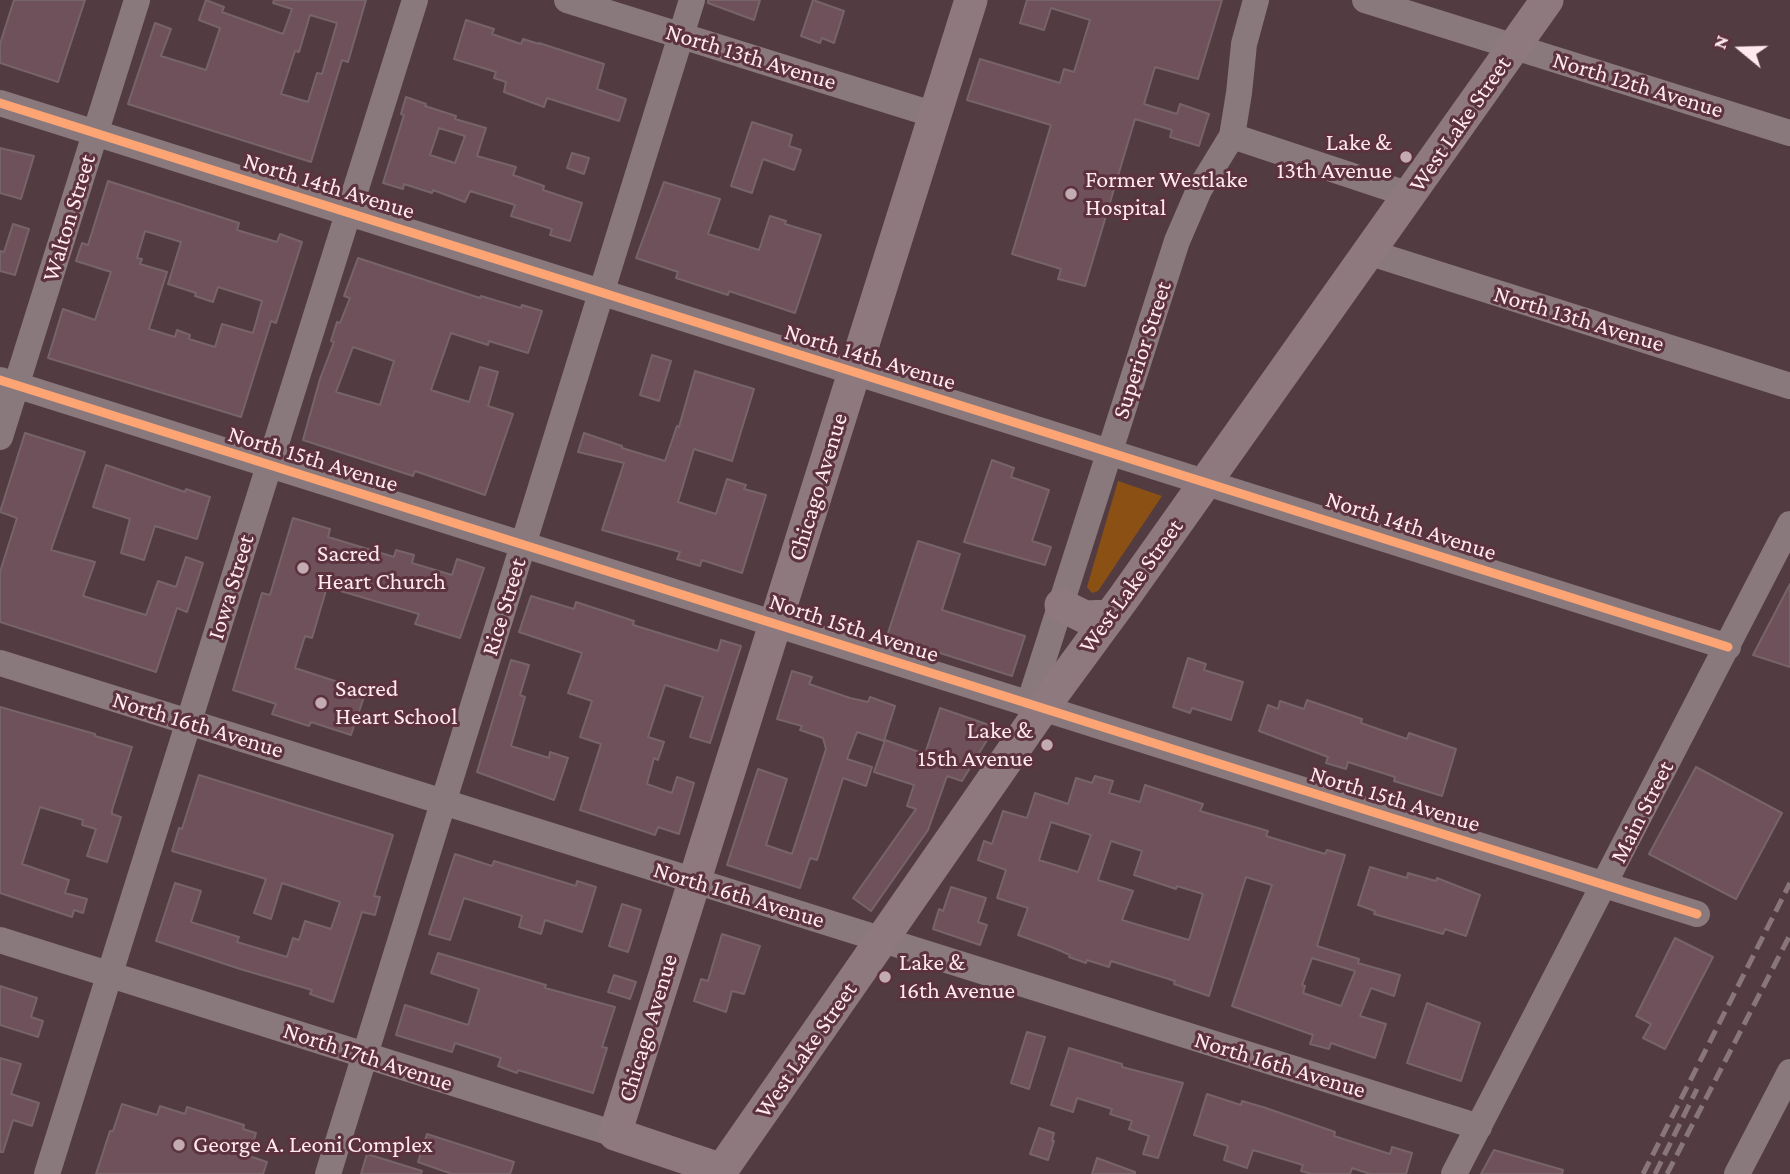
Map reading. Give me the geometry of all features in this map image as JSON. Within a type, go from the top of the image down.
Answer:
[{"type":"main road","name":"Chicago Avenue","points":[[615,1134],[971,0]]},
{"type":"main road","name":"West Lake Street","points":[[726,1173],[883,941],[1035,706],[1110,616],[1546,0]]},
{"type":"main road","points":[[1061,605],[1085,617],[1110,616]]},
{"type":"main road","points":[[615,1134],[653,1174]]},
{"type":"main road","name":"North 17th Avenue","points":[[615,1134],[726,1173]]},
{"type":"street","name":"Walton Street","points":[[0,437],[8,382],[95,133],[137,0]]},
{"type":"street","name":"Iowa Street","points":[[47,1174],[415,0]]},
{"type":"street","name":"North 13th Avenue","points":[[567,0],[935,115]]},
{"type":"street","name":"Rice Street","points":[[328,1174],[692,0]]},
{"type":"street","name":"Superior Street","points":[[1035,706],[1061,605],[1177,242],[1199,190],[1232,136],[1240,93],[1244,44],[1256,0]]},
{"type":"street","name":"North 12th Avenue","points":[[1365,0],[1790,133]]},
{"type":"street","name":"North 14th Avenue","points":[[0,103],[1728,647]]},
{"type":"street","points":[[1232,136],[1410,195]]},
{"type":"street","name":"North 13th Avenue","points":[[1368,252],[1790,386]]},
{"type":"street","name":"North 15th Avenue","points":[[8,382],[1697,914]]},
{"type":"street","name":"Main Street","points":[[1454,1174],[1790,524]]},
{"type":"street","name":"North 16th Avenue","points":[[0,663],[1479,1127]]},
{"type":"street","name":"North 17th Avenue","points":[[0,940],[615,1134]]},
{"type":"street","points":[[1737,1174],[1790,1072]]},
{"type":"shaded area","points":[[1118,481],[1162,496],[1098,591],[1092,593],[1087,587]]},
{"type":"building","points":[[14,0],[85,0],[58,82],[0,63],[0,44]]},
{"type":"building","points":[[206,0],[224,7],[222,12],[283,34],[292,9],[273,3],[274,0],[366,0],[348,62],[342,60],[311,162],[128,104],[155,23],[171,29],[161,56],[206,70],[220,28],[199,20]],"holes":[[[310,15],[337,23],[322,74],[317,73],[308,102],[281,94],[295,51],[299,52]]]},
{"type":"building","points":[[708,0],[760,0],[754,20],[708,3]]},
{"type":"building","points":[[813,0],[844,11],[834,43],[822,38],[820,43],[801,36]]},
{"type":"building","name":"Former Westlake Hospital","points":[[1027,0],[1222,0],[1198,79],[1155,67],[1144,104],[1177,114],[1180,104],[1209,114],[1199,146],[1170,137],[1172,130],[1135,119],[1085,286],[1058,279],[1061,269],[1012,254],[1051,125],[967,100],[980,59],[1060,83],[1064,69],[1074,72],[1090,20],[1051,8],[1044,30],[1020,23]]},
{"type":"building","points":[[466,20],[494,29],[492,34],[521,44],[523,39],[604,64],[597,89],[626,99],[619,121],[547,98],[544,107],[504,92],[506,82],[494,78],[496,72],[454,59]]},
{"type":"building","points":[[406,97],[456,116],[455,119],[486,128],[477,156],[516,167],[513,175],[544,186],[543,190],[582,203],[570,241],[550,235],[552,229],[511,216],[515,205],[470,191],[465,202],[433,190],[432,193],[404,184],[403,189],[383,183],[404,115],[401,114]],"holes":[[[439,128],[465,136],[455,163],[430,155]]]},
{"type":"building","points":[[752,122],[792,135],[789,146],[801,150],[794,170],[763,159],[752,193],[731,186]]},
{"type":"building","points":[[0,148],[34,156],[21,199],[0,193]]},
{"type":"building","points":[[572,153],[589,158],[584,174],[567,168]]},
{"type":"building","points":[[108,181],[239,223],[237,230],[277,242],[280,234],[302,242],[276,323],[271,321],[241,417],[48,358],[63,309],[95,320],[111,272],[76,261],[82,243],[88,245]],"holes":[[[145,231],[181,242],[168,284],[213,302],[218,287],[262,301],[253,333],[222,324],[215,347],[189,339],[190,335],[177,330],[175,337],[149,329],[167,272],[140,264],[142,259],[137,258]]]},
{"type":"building","points":[[664,182],[720,199],[708,234],[759,250],[770,216],[786,221],[785,224],[821,235],[795,313],[729,291],[728,295],[676,278],[678,272],[636,258]]},
{"type":"building","points":[[13,224],[29,229],[15,275],[0,271],[0,251],[4,252]]},
{"type":"building","points":[[358,258],[480,298],[481,296],[521,308],[522,305],[542,311],[528,353],[489,341],[488,345],[451,333],[431,390],[469,402],[480,367],[498,372],[488,406],[513,414],[485,495],[415,471],[413,476],[303,440],[320,379],[334,342],[331,341],[337,322],[340,323],[350,298],[344,296]],"holes":[[[353,347],[394,361],[380,405],[336,392]]]},
{"type":"building","points":[[652,355],[671,361],[659,401],[640,395]]},
{"type":"building","points":[[695,371],[754,389],[732,461],[694,449],[678,502],[716,514],[727,479],[746,485],[744,489],[766,495],[742,573],[702,560],[700,566],[677,559],[680,552],[602,530],[624,463],[578,452],[584,433],[665,461],[677,426],[679,427]]},
{"type":"building","points":[[25,433],[85,452],[51,550],[95,562],[83,596],[146,615],[158,581],[176,587],[186,557],[203,563],[187,612],[177,608],[156,672],[0,622],[0,572],[17,518],[0,512]]},
{"type":"building","points":[[992,460],[1014,468],[1011,477],[1049,490],[1032,541],[1051,547],[1045,565],[964,542]]},
{"type":"building","points":[[106,465],[185,492],[186,489],[210,497],[197,539],[155,526],[144,560],[121,553],[130,519],[93,507]]},
{"type":"building","points":[[293,518],[330,529],[328,537],[394,557],[396,550],[414,555],[412,563],[452,575],[457,559],[484,568],[460,638],[415,624],[419,614],[327,587],[312,638],[305,636],[295,668],[366,691],[351,735],[311,722],[309,726],[272,714],[276,704],[233,690],[262,593],[270,595]]},
{"type":"building","points":[[918,541],[960,554],[942,610],[1025,636],[1012,676],[887,636]]},
{"type":"building","points":[[1790,584],[1790,667],[1753,655]]},
{"type":"building","points":[[531,596],[574,609],[576,602],[634,621],[633,625],[718,651],[721,640],[741,646],[710,743],[690,737],[703,697],[665,685],[648,737],[664,742],[658,760],[654,758],[647,784],[672,793],[677,777],[694,783],[679,834],[658,827],[655,835],[580,810],[601,744],[580,737],[592,701],[568,693],[582,653],[519,632]]},
{"type":"building","points":[[1188,658],[1206,664],[1204,670],[1243,682],[1231,720],[1192,708],[1190,713],[1173,707]]},
{"type":"building","points":[[511,660],[529,665],[520,695],[525,697],[511,746],[549,758],[550,752],[568,758],[554,800],[477,772]]},
{"type":"building","points":[[792,671],[812,677],[809,684],[850,698],[868,702],[870,697],[895,706],[884,741],[857,732],[847,759],[872,767],[866,786],[843,778],[817,860],[810,858],[800,888],[727,865],[758,769],[787,779],[766,845],[792,854],[826,749],[823,738],[800,730],[802,726],[777,719]]},
{"type":"building","points":[[1307,700],[1362,719],[1361,723],[1407,739],[1409,733],[1456,749],[1442,796],[1394,781],[1395,777],[1348,762],[1346,769],[1326,763],[1328,757],[1259,731],[1268,705],[1278,709],[1280,701],[1304,709]]},
{"type":"building","points":[[0,707],[132,747],[112,810],[112,814],[121,817],[107,862],[87,856],[96,829],[82,825],[83,820],[40,807],[22,864],[69,880],[65,893],[87,899],[83,913],[74,910],[72,917],[0,893]]},
{"type":"building","points":[[940,708],[995,727],[962,781],[947,776],[928,830],[871,911],[853,898],[916,809],[907,806],[914,785],[874,772],[885,740],[925,754]]},
{"type":"building","points":[[1696,767],[1782,813],[1736,899],[1649,854]]},
{"type":"building","points":[[199,775],[393,835],[374,896],[380,897],[375,915],[362,912],[333,1002],[310,994],[312,990],[156,941],[175,883],[201,891],[191,922],[239,937],[237,942],[287,957],[293,938],[299,940],[305,921],[331,929],[340,902],[282,883],[271,919],[254,913],[266,879],[172,851]]},
{"type":"building","points":[[1095,776],[1113,781],[1109,793],[1140,802],[1145,785],[1203,804],[1200,811],[1268,831],[1266,836],[1325,854],[1327,850],[1345,855],[1317,946],[1359,959],[1358,963],[1400,975],[1394,996],[1371,988],[1360,1016],[1386,1024],[1375,1058],[1331,1043],[1329,1049],[1310,1044],[1313,1035],[1232,1006],[1272,885],[1246,877],[1209,996],[1174,984],[1175,981],[1111,961],[1109,967],[1087,960],[1086,963],[1018,935],[1028,908],[997,898],[1006,870],[978,860],[984,841],[992,844],[1003,811],[1027,818],[1035,793],[1068,804],[1076,778],[1092,783]],"holes":[[[1051,822],[1091,835],[1078,872],[1039,860]],[[1111,841],[1142,851],[1134,875],[1176,889],[1177,886],[1203,894],[1189,940],[1122,920],[1133,891],[1098,880]],[[1312,958],[1355,971],[1341,1006],[1303,993],[1305,986],[1302,985]]]},
{"type":"building","points":[[455,854],[492,866],[494,861],[576,886],[577,881],[596,887],[582,932],[545,920],[541,934],[519,927],[522,916],[464,898],[450,940],[429,934]]},
{"type":"building","points":[[1370,867],[1407,878],[1408,873],[1436,881],[1437,878],[1480,895],[1466,936],[1445,929],[1443,934],[1374,914],[1375,911],[1358,905]]},
{"type":"building","points":[[951,887],[986,898],[978,922],[987,925],[980,945],[933,929],[939,909],[943,911]]},
{"type":"building","points":[[622,904],[641,910],[628,952],[609,946]]},
{"type":"building","points":[[722,934],[760,946],[744,994],[732,991],[726,1012],[694,1001],[701,979],[708,981]]},
{"type":"building","points":[[1675,938],[1713,957],[1665,1049],[1643,1038],[1651,1024],[1636,1016]]},
{"type":"building","points":[[438,953],[546,985],[545,988],[615,1007],[602,1047],[607,1048],[593,1093],[518,1070],[517,1073],[498,1066],[501,1058],[455,1043],[452,1052],[396,1035],[405,1005],[468,1025],[479,989],[431,973]]},
{"type":"building","points":[[614,975],[636,982],[630,999],[608,992]]},
{"type":"building","points":[[0,986],[37,998],[31,1017],[43,1021],[38,1037],[0,1025]]},
{"type":"building","points":[[1427,1003],[1480,1023],[1461,1081],[1407,1063]]},
{"type":"building","points":[[1027,1032],[1045,1037],[1029,1089],[1011,1083]]},
{"type":"building","points":[[1069,1048],[1122,1064],[1122,1067],[1183,1083],[1158,1158],[1143,1154],[1149,1136],[1129,1129],[1132,1121],[1110,1114],[1112,1109],[1077,1098],[1073,1112],[1051,1105]]},
{"type":"building","points":[[0,1058],[21,1064],[11,1094],[39,1103],[32,1126],[13,1120],[3,1152],[0,1152]]},
{"type":"building","points":[[1207,1094],[1241,1105],[1242,1101],[1266,1108],[1335,1132],[1334,1136],[1390,1154],[1392,1147],[1412,1153],[1406,1174],[1370,1174],[1352,1168],[1350,1174],[1312,1174],[1301,1171],[1303,1165],[1253,1150],[1247,1168],[1224,1160],[1228,1146],[1194,1135]]},
{"type":"building","name":"George A. Leoni Complex","points":[[122,1104],[157,1115],[160,1106],[185,1114],[187,1107],[244,1125],[243,1129],[256,1133],[249,1156],[267,1162],[263,1174],[96,1174]]},
{"type":"building","points":[[1039,1128],[1054,1133],[1048,1160],[1030,1154]]},
{"type":"building","points":[[427,1134],[514,1162],[510,1174],[452,1174],[418,1162]]},
{"type":"building","points":[[1494,1150],[1563,1170],[1562,1174],[1481,1174]]},
{"type":"building","points":[[367,1154],[422,1171],[421,1174],[361,1174]]},
{"type":"building","points":[[1097,1158],[1135,1172],[1135,1174],[1092,1174]]},
{"type":"railway","points":[[1643,1174],[1790,883]]},
{"type":"railway","points":[[1667,1174],[1790,935]]},
{"type":"railway","points":[[1655,1174],[1697,1089]]},
{"type":"cycle path","points":[[0,103],[1728,647]]},
{"type":"cycle path","points":[[0,380],[1697,914]]},
{"type":"place","name":"Lake & 13th Avenue","points":[[1406,157]]},
{"type":"place","name":"Former Westlake Hospital","points":[[1071,194]]},
{"type":"place","name":"Sacred Heart Church","points":[[303,568]]},
{"type":"place","name":"Sacred Heart School","points":[[321,703]]},
{"type":"place","name":"Lake & 15th Avenue","points":[[1047,745]]},
{"type":"place","name":"Lake & 16th Avenue","points":[[885,977]]},
{"type":"place","name":"George A. Leoni Complex","points":[[179,1145]]}]
